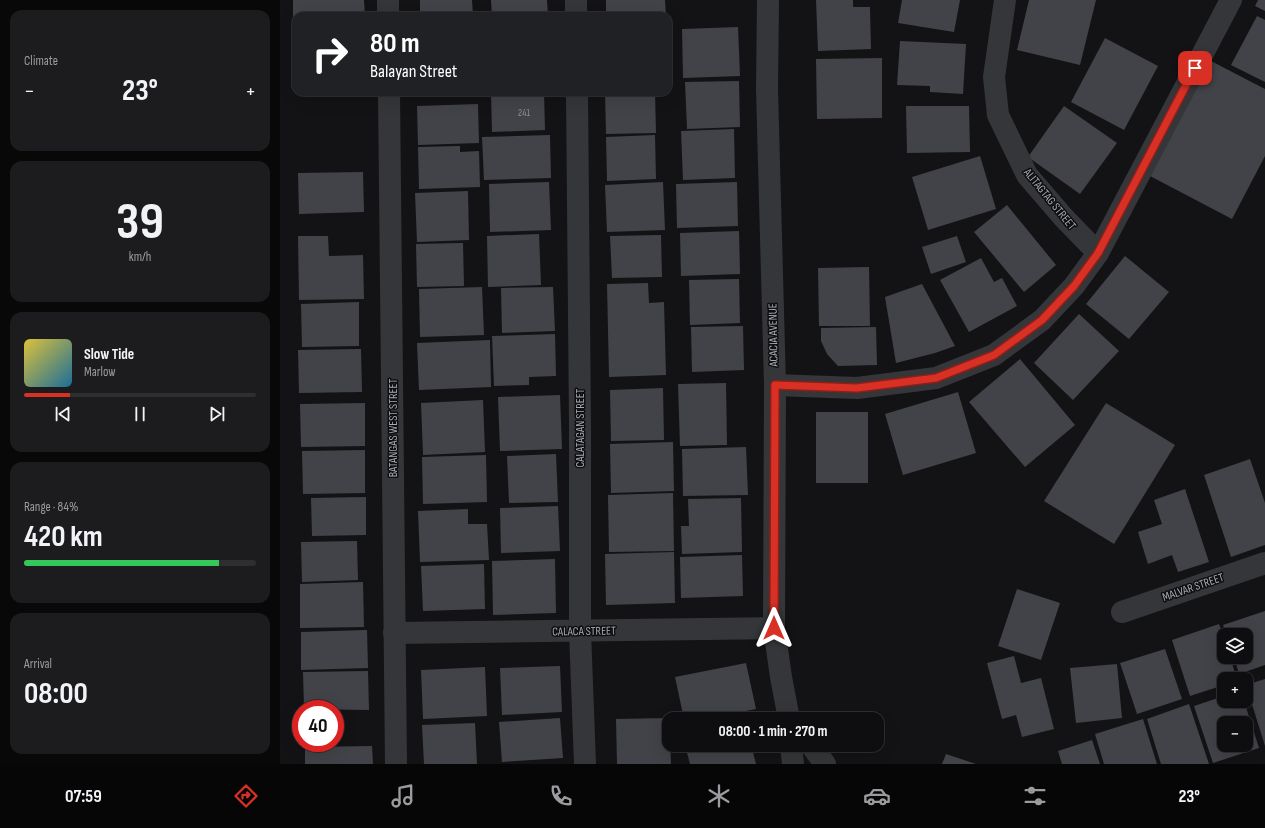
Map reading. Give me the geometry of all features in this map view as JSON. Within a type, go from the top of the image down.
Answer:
[{"type":"street","points":[[388,0],[388,12]]},
{"type":"street","points":[[576,0],[576,12]]},
{"type":"street","name":"ACACIA AVENUE","points":[[768,0],[767,89],[775,385],[774,628],[788,712]]},
{"type":"street","name":"ALITAGTAG STREET","points":[[1005,0],[994,77],[998,115],[1028,175],[1064,218],[1098,253]]},
{"type":"street","points":[[775,385],[857,388],[936,378],[994,355],[1042,320],[1074,286],[1098,253],[1231,0]]},
{"type":"street","name":"BATANGAS WEST STREET","points":[[389,96],[396,764]]},
{"type":"street","name":"CALATAGAN STREET","points":[[577,96],[580,632],[584,764]]},
{"type":"street","name":"MALVAR STREET","points":[[1122,612],[1265,563]]},
{"type":"street","name":"CALACA STREET","points":[[394,633],[580,632],[774,628]]},
{"type":"street","points":[[792,752],[793,764]]},
{"type":"street","points":[[816,752],[826,764]]},
{"type":"building","points":[[293,0],[364,0],[365,12],[293,12]]},
{"type":"building","points":[[420,0],[472,0],[473,12],[420,12]]},
{"type":"building","points":[[491,0],[547,0],[548,12],[492,12]]},
{"type":"building","points":[[606,0],[665,0],[666,12],[606,12]]},
{"type":"building","points":[[816,0],[853,0],[853,7],[870,7],[871,49],[818,51]]},
{"type":"building","points":[[902,0],[960,0],[954,32],[898,23]]},
{"type":"building","points":[[1029,0],[1096,0],[1080,65],[1017,50]]},
{"type":"building","points":[[1258,0],[1265,0],[1265,11],[1255,6]]},
{"type":"building","points":[[1257,16],[1265,20],[1265,82],[1231,65]]},
{"type":"building","points":[[738,27],[740,76],[683,78],[682,29]]},
{"type":"building","points":[[1105,38],[1158,66],[1124,130],[1071,102]]},
{"type":"building","points":[[900,41],[966,44],[963,94],[930,92],[930,86],[897,85]]},
{"type":"building","points":[[882,58],[882,118],[817,119],[816,59]]},
{"type":"building","points":[[1211,61],[1265,89],[1265,156],[1232,219],[1150,176]]},
{"type":"building","points":[[739,81],[740,127],[687,129],[685,82]]},
{"type":"building","points":[[491,96],[544,96],[545,130],[492,132]]},
{"type":"building","points":[[605,96],[655,96],[656,133],[606,134]]},
{"type":"building","points":[[478,104],[479,143],[418,145],[417,106]]},
{"type":"building","points":[[906,106],[969,106],[970,152],[907,153]]},
{"type":"building","points":[[1064,106],[1117,143],[1080,194],[1028,157]]},
{"type":"building","points":[[734,129],[735,178],[683,180],[681,131]]},
{"type":"building","points":[[550,135],[551,178],[484,180],[482,137]]},
{"type":"building","points":[[655,135],[656,179],[607,181],[606,137]]},
{"type":"building","points":[[460,146],[460,152],[479,151],[480,187],[419,189],[418,147]]},
{"type":"building","points":[[980,156],[996,209],[928,230],[912,177]]},
{"type":"building","points":[[363,172],[364,212],[299,214],[298,173]]},
{"type":"building","points":[[549,182],[551,230],[490,232],[489,184]]},
{"type":"building","points":[[663,182],[665,230],[607,232],[605,185]]},
{"type":"building","points":[[737,182],[738,226],[677,228],[676,184]]},
{"type":"building","points":[[468,191],[469,240],[417,242],[415,193]]},
{"type":"building","points":[[1007,205],[1056,265],[1024,292],[974,232]]},
{"type":"building","points":[[739,231],[740,274],[681,276],[680,233]]},
{"type":"building","points":[[539,234],[541,285],[488,287],[487,236]]},
{"type":"building","points":[[661,235],[662,277],[612,278],[610,236]]},
{"type":"building","points":[[298,236],[328,236],[329,256],[363,255],[364,299],[299,300]]},
{"type":"building","points":[[957,236],[966,262],[931,274],[922,247]]},
{"type":"building","points":[[463,243],[464,286],[417,287],[416,244]]},
{"type":"building","points":[[1125,256],[1169,292],[1129,339],[1086,304]]},
{"type":"building","points":[[981,258],[994,282],[1002,278],[1017,306],[969,332],[940,280]]},
{"type":"building","points":[[869,267],[870,326],[819,326],[818,268]]},
{"type":"building","points":[[739,279],[740,323],[690,325],[689,280]]},
{"type":"building","points":[[648,283],[649,303],[664,302],[666,375],[609,377],[607,284]]},
{"type":"building","points":[[922,284],[955,346],[896,363],[885,297]]},
{"type":"building","points":[[482,287],[484,335],[420,337],[419,289]]},
{"type":"building","points":[[553,287],[555,331],[502,333],[501,288]]},
{"type":"building","points":[[359,302],[359,346],[302,347],[301,304]]},
{"type":"building","points":[[1079,314],[1119,351],[1073,400],[1034,363]]},
{"type":"building","points":[[743,326],[744,370],[692,372],[691,327]]},
{"type":"building","points":[[876,327],[877,365],[838,366],[827,354],[821,341],[821,328]]},
{"type":"building","points":[[555,334],[556,376],[529,377],[529,385],[494,386],[492,336]]},
{"type":"building","points":[[490,340],[491,387],[419,390],[417,343]]},
{"type":"building","points":[[361,349],[362,392],[299,393],[298,350]]},
{"type":"building","points":[[1020,359],[1075,425],[1025,467],[969,402]]},
{"type":"building","points":[[726,383],[727,445],[680,446],[678,384]]},
{"type":"building","points":[[663,388],[664,440],[611,441],[610,390]]},
{"type":"building","points":[[958,392],[976,453],[903,475],[885,414]]},
{"type":"building","points":[[560,395],[562,449],[500,451],[498,397]]},
{"type":"building","points":[[483,400],[485,452],[423,455],[421,403]]},
{"type":"building","points":[[365,403],[365,446],[301,447],[300,404]]},
{"type":"building","points":[[1106,403],[1175,445],[1114,544],[1044,501]]},
{"type":"building","points":[[816,412],[868,412],[868,483],[816,483]]},
{"type":"building","points":[[673,442],[674,491],[611,493],[610,444]]},
{"type":"building","points":[[746,447],[748,495],[683,496],[682,449]]},
{"type":"building","points":[[365,450],[365,493],[303,494],[302,451]]},
{"type":"building","points":[[556,454],[558,502],[509,503],[507,456]]},
{"type":"building","points":[[486,455],[487,502],[423,504],[422,457]]},
{"type":"building","points":[[1250,459],[1265,503],[1265,545],[1231,557],[1204,475]]},
{"type":"building","points":[[1185,489],[1209,562],[1178,572],[1172,555],[1148,564],[1138,532],[1162,524],[1154,500]]},
{"type":"building","points":[[673,493],[674,551],[609,552],[608,495]]},
{"type":"building","points":[[366,497],[366,535],[312,536],[311,498]]},
{"type":"building","points":[[741,498],[742,552],[682,554],[681,526],[689,526],[688,499]]},
{"type":"building","points":[[558,506],[560,551],[501,553],[500,508]]},
{"type":"building","points":[[468,509],[468,524],[487,524],[489,560],[420,562],[418,511]]},
{"type":"building","points":[[357,541],[358,580],[302,582],[301,542]]},
{"type":"building","points":[[674,552],[675,603],[606,605],[605,554]]},
{"type":"building","points":[[742,555],[743,596],[681,598],[680,557]]},
{"type":"building","points":[[555,559],[556,613],[493,615],[492,561]]},
{"type":"building","points":[[484,564],[485,609],[423,611],[421,566]]},
{"type":"building","points":[[363,582],[364,627],[300,628],[300,584]]},
{"type":"building","points":[[1017,589],[1060,603],[1041,660],[998,646]]},
{"type":"building","points":[[1265,611],[1265,665],[1245,672],[1238,672],[1236,664],[1253,664],[1253,628],[1224,628],[1223,625]]},
{"type":"building","points":[[1219,624],[1220,628],[1217,628],[1217,664],[1232,664],[1235,672],[1217,672],[1217,687],[1190,696],[1172,640]]},
{"type":"building","points":[[367,630],[368,668],[301,670],[301,632]]},
{"type":"building","points":[[1165,649],[1182,699],[1137,714],[1120,663]]},
{"type":"building","points":[[1014,656],[1021,683],[1041,678],[1054,729],[1022,737],[1016,715],[1002,719],[987,663]]},
{"type":"building","points":[[746,663],[756,709],[740,712],[682,712],[675,677]]},
{"type":"building","points":[[1117,664],[1122,718],[1076,723],[1070,668]]},
{"type":"building","points":[[560,666],[562,712],[502,715],[500,668]]},
{"type":"building","points":[[485,667],[487,716],[423,719],[421,670]]},
{"type":"building","points":[[368,671],[369,710],[344,710],[344,700],[304,700],[303,672]]},
{"type":"building","points":[[1265,679],[1265,746],[1253,707],[1253,683]]},
{"type":"building","points":[[1217,698],[1217,708],[1246,708],[1249,716],[1217,716],[1217,752],[1247,752],[1213,763],[1194,706]]},
{"type":"building","points":[[1189,704],[1209,764],[1161,764],[1147,719]]},
{"type":"building","points":[[560,718],[563,758],[502,762],[499,722]]},
{"type":"building","points":[[662,718],[662,752],[670,752],[671,764],[617,764],[616,719]]},
{"type":"building","points":[[1143,719],[1157,764],[1104,764],[1095,734]]},
{"type":"building","points":[[475,723],[477,764],[424,764],[422,725]]},
{"type":"building","points":[[1253,729],[1259,748],[1253,750]]},
{"type":"building","points":[[1092,740],[1100,764],[1062,764],[1058,751]]},
{"type":"building","points":[[344,746],[372,746],[373,764],[305,764],[305,752],[344,752]]},
{"type":"building","points":[[687,752],[753,752],[756,764],[690,764]]},
{"type":"building","points":[[946,754],[976,764],[942,764]]},
{"type":"route","points":[[774,628],[775,385],[857,388],[936,378],[994,355],[1042,320],[1074,286],[1098,253],[1195,68]]}]
